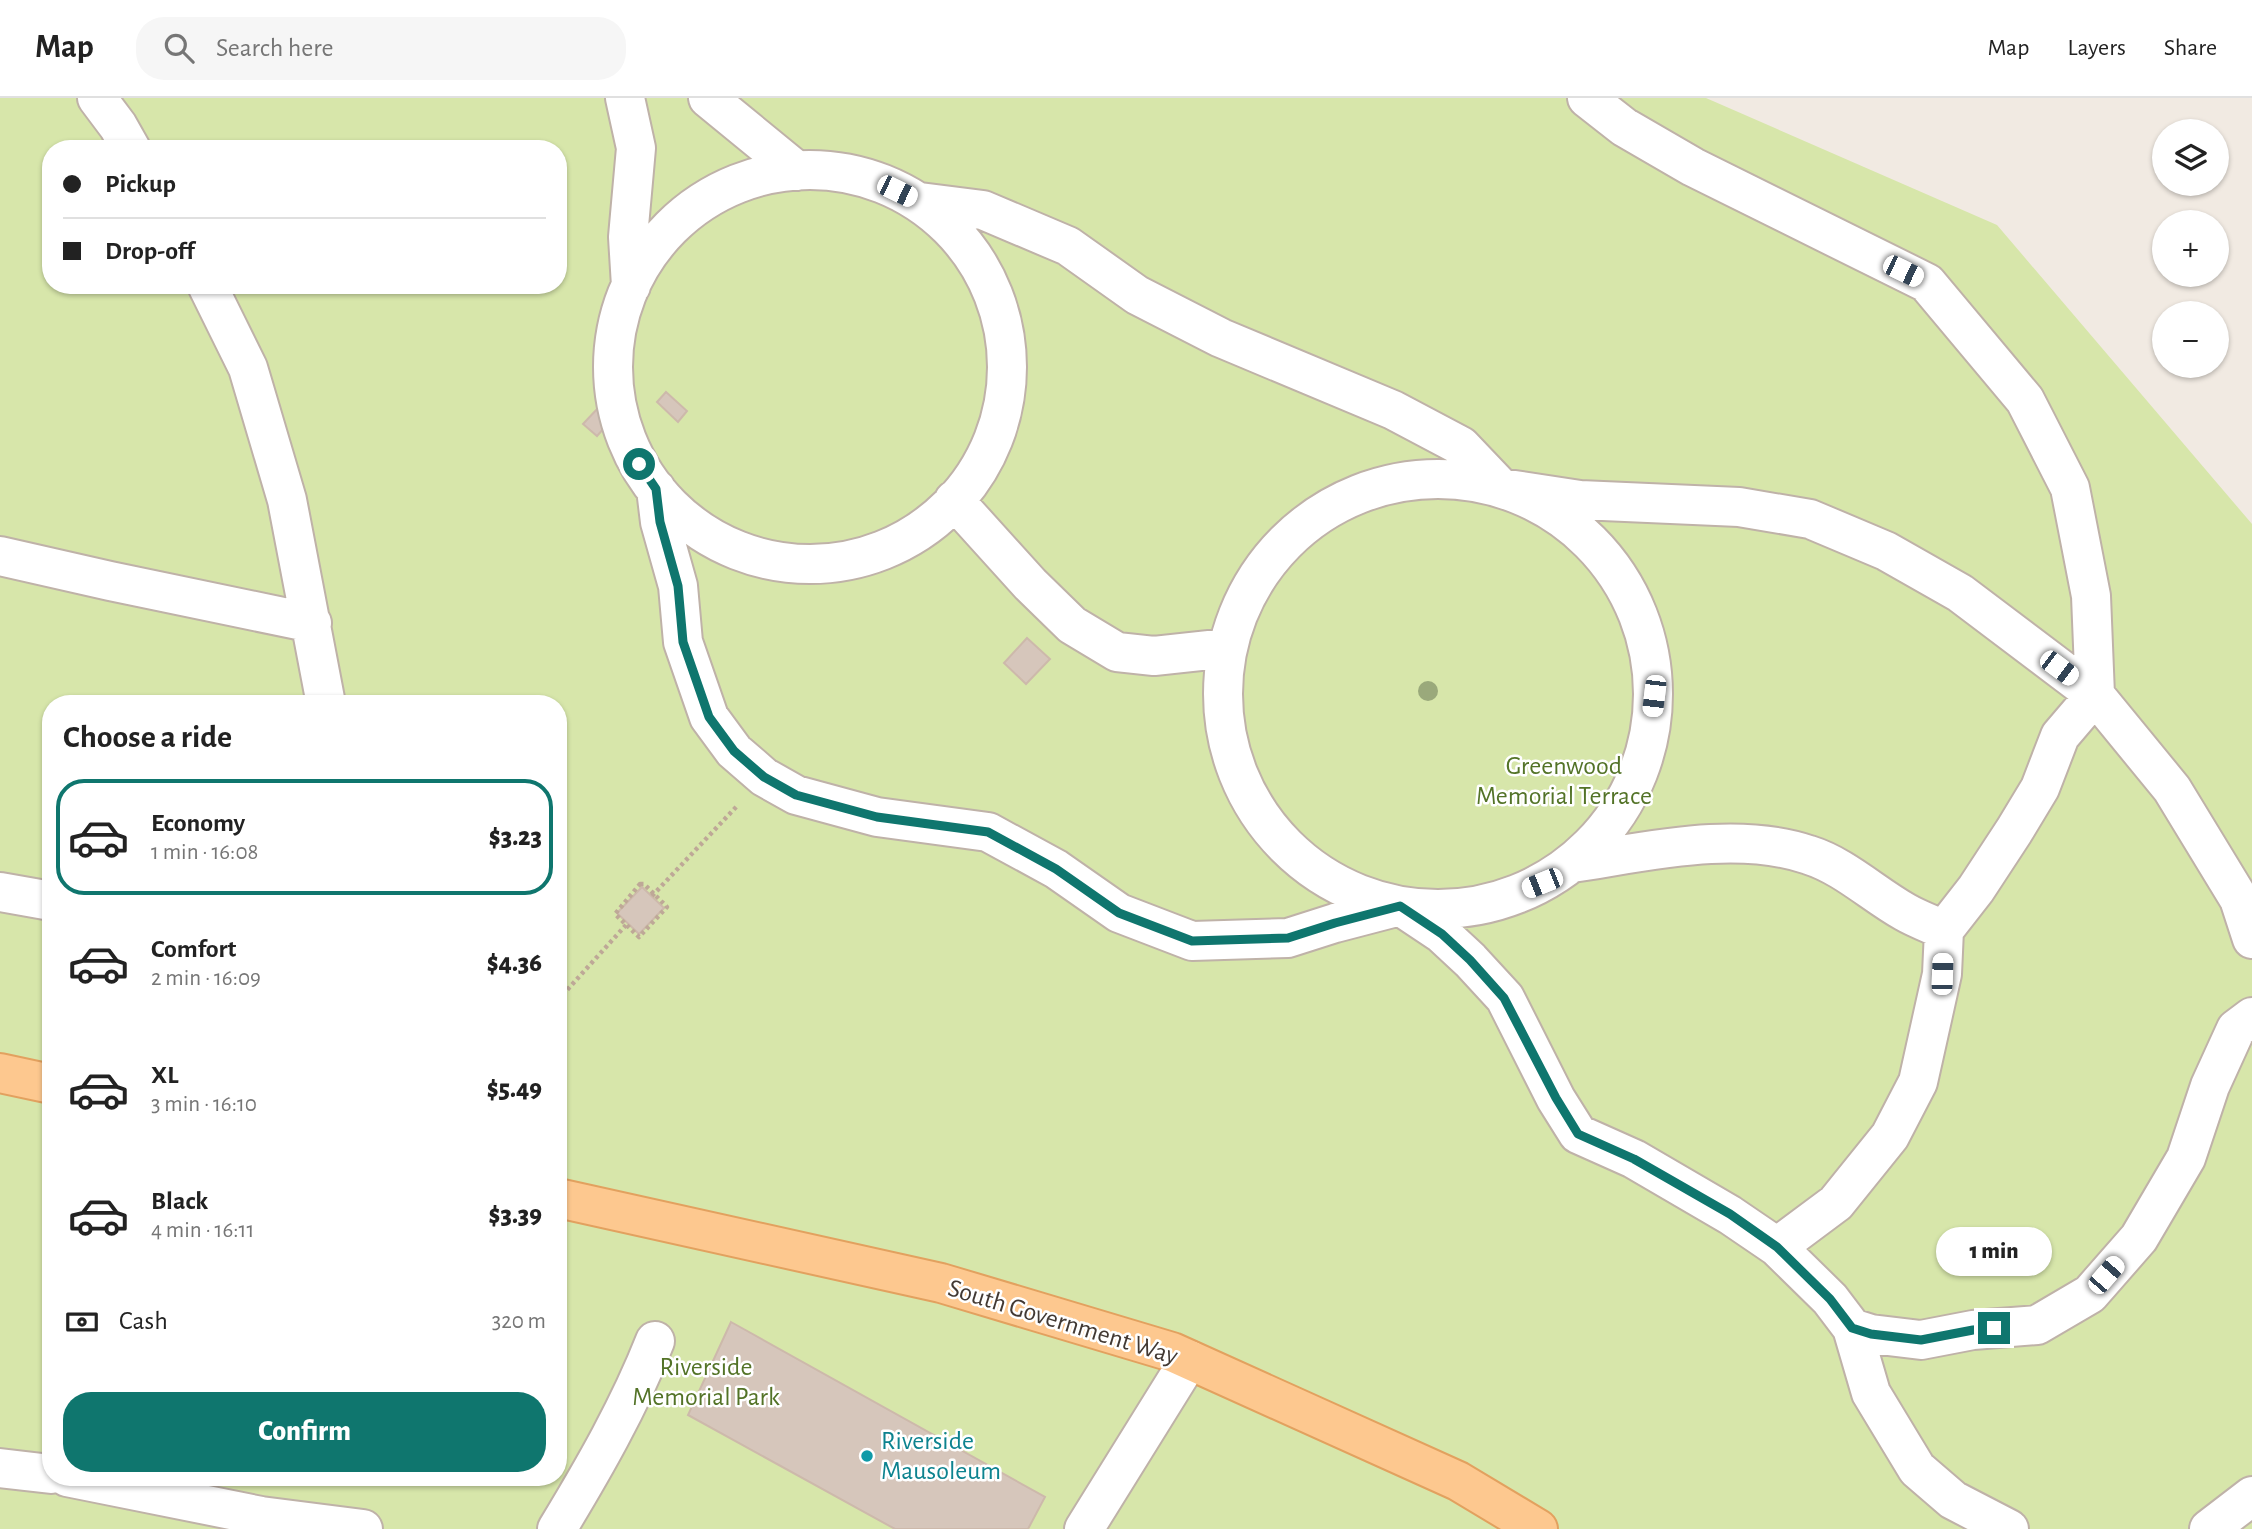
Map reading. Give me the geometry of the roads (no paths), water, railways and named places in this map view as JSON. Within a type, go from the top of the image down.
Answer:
[{"type":"main road","points":[[0,1073],[42,1082]]},
{"type":"main road","name":"South Government Way","points":[[567,1200],[941,1283],[1172,1352],[1458,1481],[1538,1529]]},
{"type":"lane","points":[[97,98],[126,140]]},
{"type":"lane","points":[[625,98],[636,148],[628,237],[631,286]]},
{"type":"lane","points":[[708,98],[797,171]]},
{"type":"lane","points":[[1587,98],[1624,127],[1693,167],[1927,283],[2025,400],[2070,488],[2091,596],[2095,695],[2060,736],[2040,788],[1976,889],[1944,930],[1942,974],[1918,1082],[1890,1136],[1836,1203],[1777,1247]]},
{"type":"lane","points":[[830,170],[876,180],[920,202],[954,231],[982,269],[1000,313],[1007,359],[1004,406],[989,451],[963,491],[930,524],[900,542],[867,556],[832,563],[797,564],[762,559],[729,547],[697,529],[670,507],[630,449],[618,415],[613,380],[614,345],[621,310],[631,286],[661,238],[696,206],[737,184],[783,171],[797,171],[830,170]]},
{"type":"lane","points":[[920,202],[983,210],[1068,246],[1137,295],[1221,338],[1393,410],[1461,446],[1502,488],[1550,509],[1590,540],[1624,584],[1648,644],[1654,696],[1648,744],[1633,784],[1601,835],[1572,863],[1542,883],[1494,902],[1455,908],[1418,909],[1341,887],[1311,868],[1266,824],[1236,770],[1226,734],[1222,685],[1228,648],[1243,603],[1280,548],[1315,517],[1361,493],[1411,480],[1456,479],[1502,488],[1580,500],[1739,507],[1810,519],[1886,551],[1960,593],[2095,695],[2172,789],[2239,899],[2252,939]]},
{"type":"lane","points":[[211,294],[248,368],[287,500],[325,695]]},
{"type":"lane","points":[[656,489],[660,522],[678,586],[683,642],[709,717],[734,751],[764,777],[796,795],[877,817],[988,832],[1056,869],[1119,913],[1192,941],[1288,938],[1400,906],[1442,934],[1504,998],[1556,1098],[1578,1134],[1634,1159],[1730,1214],[1777,1247],[1830,1299],[1852,1328],[1871,1393],[1917,1469],[1953,1500],[2009,1529]]},
{"type":"lane","points":[[954,500],[1030,584],[1072,625],[1117,652],[1154,656],[1228,648]]},
{"type":"lane","points":[[0,556],[312,623]]},
{"type":"lane","points":[[1572,863],[1672,849],[1732,844],[1775,847],[1811,855],[1842,871],[1905,912],[1944,930]]},
{"type":"lane","points":[[0,892],[42,899]]},
{"type":"lane","points":[[1852,1328],[1871,1334],[1921,1340],[1973,1330],[2037,1325],[2090,1294],[2139,1238],[2186,1158],[2210,1086],[2236,1029],[2252,1017]]},
{"type":"lane","points":[[557,1529],[639,1382],[655,1341]]},
{"type":"lane","points":[[1084,1529],[1189,1360]]},
{"type":"lane","points":[[0,1468],[42,1473]]},
{"type":"lane","points":[[104,1486],[247,1520],[363,1529]]},
{"type":"lane","points":[[2209,1529],[2252,1496]]},
{"type":"place","name":"Riverside Mausoleum","points":[[867,1456]]},
{"type":"park label","name":"Greenwood Memorial Terrace","points":[[1564,781]]},
{"type":"park label","name":"Riverside Memorial Park","points":[[706,1382]]}]
